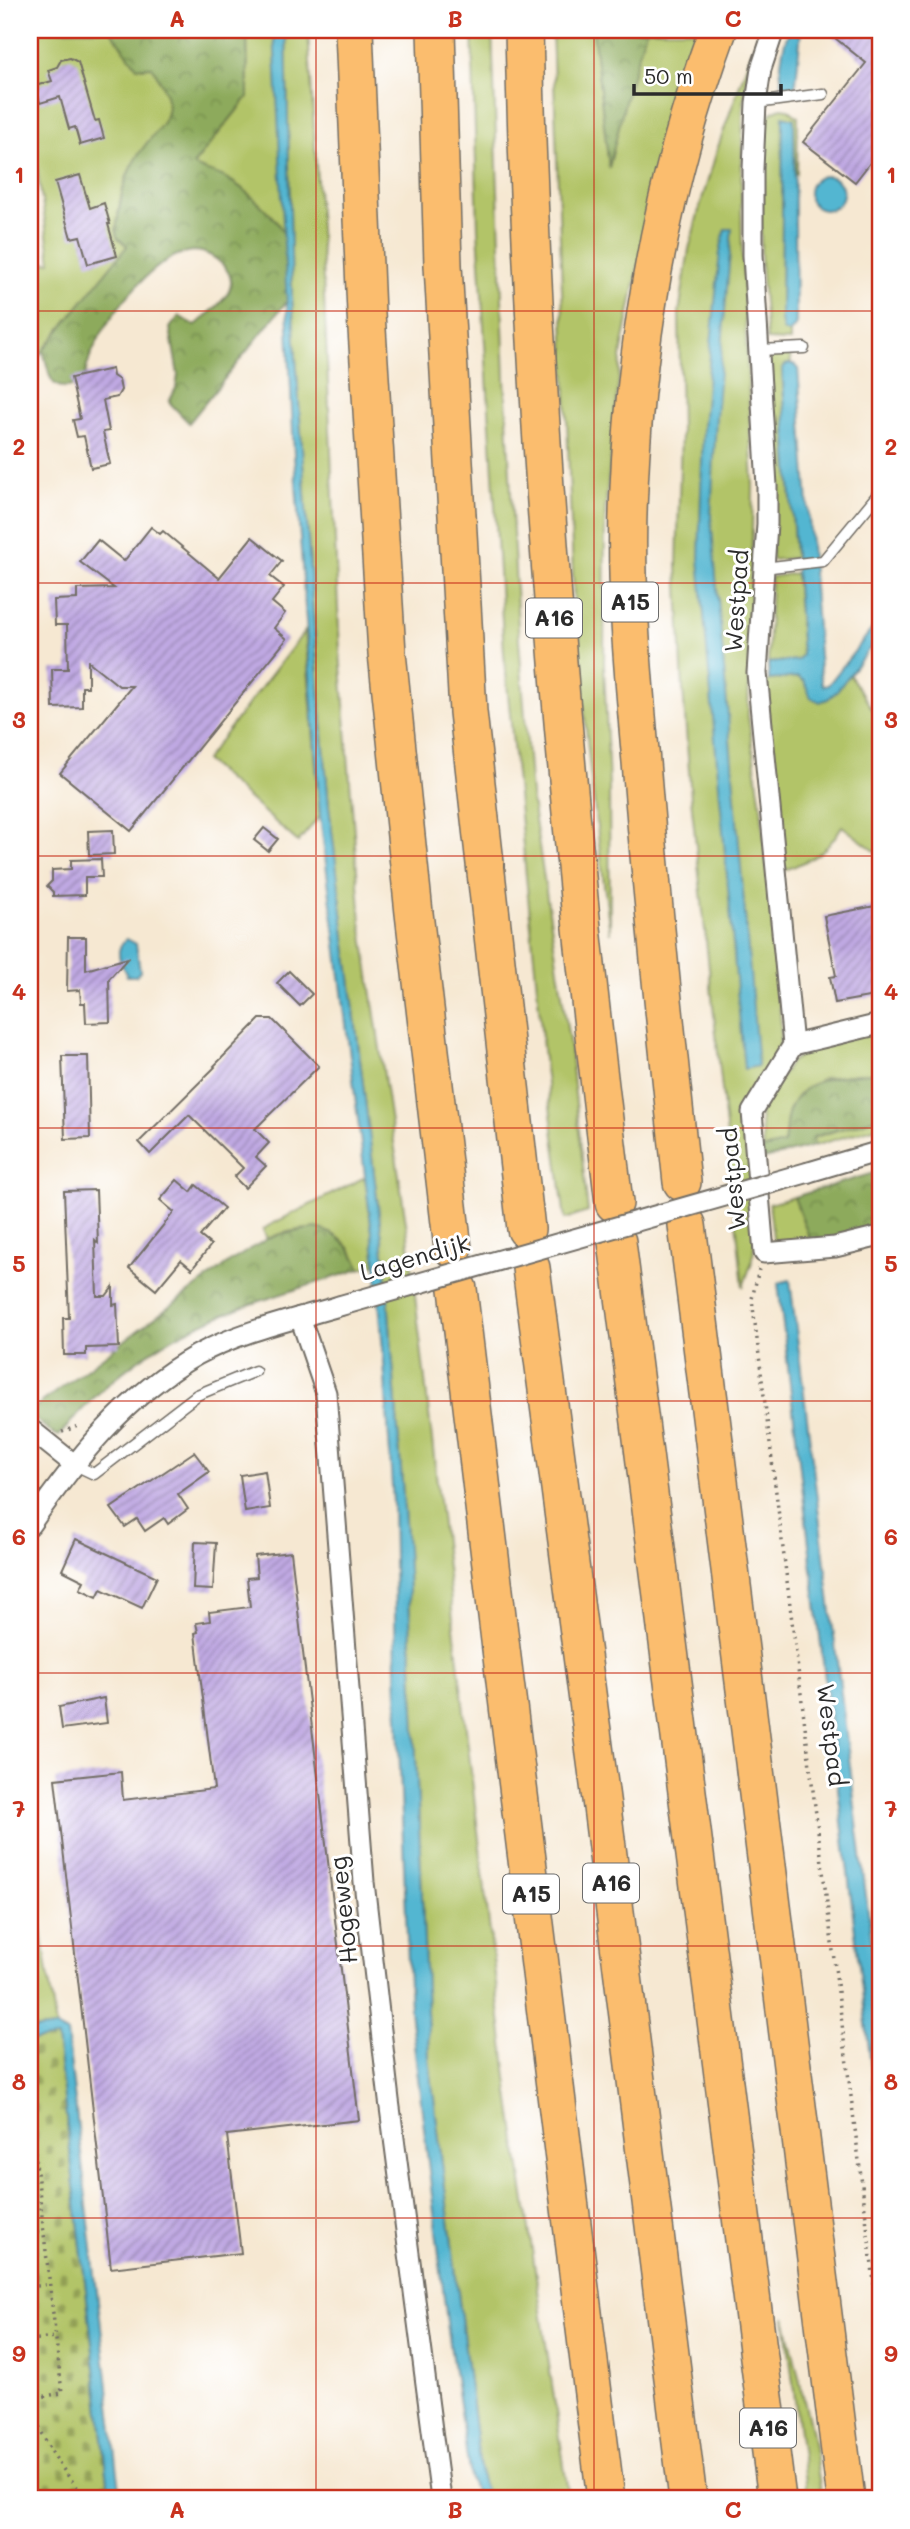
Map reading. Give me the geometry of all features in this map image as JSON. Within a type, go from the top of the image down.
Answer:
[{"type":"highway","points":[[354,30],[366,313],[387,653],[453,1249]]},
{"type":"highway","points":[[436,30],[443,265],[468,712],[526,1229]]},
{"type":"highway","name":"A16","points":[[524,30],[533,303],[548,544],[579,899],[614,1203]]},
{"type":"highway","name":"A15","points":[[682,1182],[650,889],[634,688],[628,489],[642,331],[650,281],[676,164],[718,30]]},
{"type":"highway","points":[[687,1226],[846,2499]]},
{"type":"highway","name":"A16","points":[[617,1242],[777,2499]]},
{"type":"highway","name":"A16","points":[[531,1268],[688,2499]]},
{"type":"highway","name":"A15","points":[[458,1289],[606,2499]]},
{"type":"street","name":"Westpad","points":[[764,1253],[752,1112],[793,1045],[757,673],[767,486],[753,255],[753,169],[756,103],[761,69],[774,30]]},
{"type":"street","points":[[793,1045],[880,1024]]},
{"type":"street","name":"Lagendijk","points":[[30,1525],[75,1465],[127,1405],[155,1382],[199,1354],[255,1331],[300,1317],[880,1151]]},
{"type":"street","points":[[764,1253],[835,1247],[880,1236]]},
{"type":"street","name":"Hogeweg","points":[[300,1317],[326,1393],[365,1882],[389,2100],[441,2499]]},
{"type":"street","points":[[30,1429],[75,1465]]},
{"type":"lane","points":[[756,103],[823,94]]},
{"type":"lane","points":[[759,350],[804,348]]},
{"type":"lane","points":[[764,568],[823,561],[880,492]]},
{"type":"lane","points":[[75,1465],[94,1474],[197,1395],[255,1371]]},
{"type":"path","name":"Westpad","points":[[764,1253],[752,1299],[880,2330]]},
{"type":"path","points":[[30,2110],[62,2393],[30,2399],[39,2431],[54,2458],[88,2499]]},
{"type":"path","points":[[30,2234],[44,2232]]},
{"type":"path","points":[[30,2287],[50,2284]]},
{"type":"path","points":[[30,2340],[56,2337]]},
{"type":"green space","points":[[30,30],[110,30],[141,68],[152,67],[164,89],[168,107],[164,125],[137,158],[124,186],[119,206],[117,237],[128,246],[30,367],[30,217],[36,263],[51,262],[30,120]]},
{"type":"green space","points":[[110,30],[247,30],[248,97],[193,165],[232,181],[260,204],[277,223],[285,239],[288,300],[189,423],[169,402],[176,388],[178,375],[170,328],[179,316],[195,326],[229,291],[231,284],[227,270],[210,255],[196,251],[177,255],[145,277],[116,310],[104,329],[87,366],[84,383],[58,386],[50,377],[43,351],[127,246],[117,237],[116,231],[125,182],[140,152],[164,121],[167,111],[167,100],[152,67],[137,67]]},
{"type":"green space","points":[[247,30],[274,30],[285,236],[268,213],[237,186],[193,165],[248,97]]},
{"type":"green space","points":[[286,30],[308,30],[324,296],[340,652],[361,922],[408,1236],[509,2094],[569,2499],[488,2499],[481,2478],[429,2058],[407,1548],[386,1271],[329,806],[314,628],[292,297]]},
{"type":"green space","points":[[472,30],[492,30],[505,379],[518,627],[531,795],[569,1040],[588,1212],[565,1219],[545,1069],[504,653],[478,230]]},
{"type":"green space","points":[[552,30],[593,30],[609,166],[646,30],[702,30],[647,222],[622,350],[605,510],[604,665],[609,787],[610,933],[590,770],[574,602]]},
{"type":"green space","points":[[593,30],[646,30],[628,89],[609,168]]},
{"type":"green space","points":[[755,41],[743,111],[741,191],[753,486],[748,716],[761,806],[781,1024],[779,1053],[756,1081],[746,1104],[755,1230],[753,1259],[743,1287],[691,799],[683,689],[677,566],[681,433],[679,313],[689,249],[700,206]]},
{"type":"green space","points":[[782,108],[798,117],[797,174],[794,173],[794,119],[783,116],[781,320],[788,333],[790,332],[790,341],[767,340],[761,265],[761,129],[768,116]]},
{"type":"green space","points":[[790,355],[791,364],[782,369],[795,558],[772,560],[763,357]]},
{"type":"green space","points":[[796,573],[802,655],[799,660],[768,663],[771,577]]},
{"type":"green space","points":[[305,631],[320,816],[298,842],[205,760]]},
{"type":"green space","points":[[849,674],[880,721],[880,855],[842,826],[824,849],[783,871],[765,684],[769,680],[798,677],[828,699]]},
{"type":"green space","points":[[880,1028],[880,1072],[823,1078],[789,1110],[784,1144],[763,1149],[760,1111],[791,1062],[813,1047]]},
{"type":"green space","points":[[880,1072],[880,1117],[813,1137],[814,1146],[761,1160],[763,1149],[784,1144],[789,1111],[804,1089],[840,1076]]},
{"type":"green space","points":[[880,1117],[880,1126],[814,1146],[812,1138]]},
{"type":"green space","points":[[880,1171],[880,1228],[840,1239],[811,1242],[794,1197]]},
{"type":"green space","points":[[365,1177],[376,1264],[360,1269],[344,1242],[322,1230],[296,1230],[267,1239],[263,1230],[268,1226]]},
{"type":"green space","points":[[794,1197],[811,1242],[774,1245],[769,1204]]},
{"type":"green space","points":[[316,1228],[344,1242],[360,1269],[237,1310],[177,1336],[122,1373],[73,1419],[59,1436],[30,1415],[30,1411],[231,1261],[267,1239]]},
{"type":"green space","points":[[34,1877],[56,2027],[30,2030],[30,1879]]},
{"type":"green space","points":[[57,2037],[110,2499],[30,2499],[30,2041]]},
{"type":"green space","points":[[785,2317],[812,2434],[822,2499],[807,2499]]},
{"type":"water","points":[[274,30],[286,30],[292,297],[329,806],[386,1271],[407,1548],[429,2058],[481,2478],[488,2499],[476,2499],[470,2478],[448,2331],[410,2010],[396,1672],[393,1502],[384,1364],[376,1264],[320,816],[294,455]]},
{"type":"water","points":[[790,30],[801,30],[796,82],[794,87],[785,88],[781,76],[782,59]]},
{"type":"water","points":[[783,116],[794,119],[796,324],[788,333],[783,330],[781,320]]},
{"type":"water","points":[[826,176],[838,181],[843,193],[838,205],[826,210],[814,205],[809,193],[814,181]]},
{"type":"water","points":[[725,229],[732,229],[716,417],[711,517],[758,1066],[744,1069],[699,559],[703,426],[720,252]]},
{"type":"water","points":[[787,364],[794,364],[798,368],[823,686],[828,685],[880,619],[880,635],[836,692],[820,702],[811,698],[804,681],[798,677],[769,680],[768,663],[798,660],[802,655],[782,368]]},
{"type":"water","points":[[127,939],[136,944],[140,971],[136,976],[127,976],[120,961],[120,947]]},
{"type":"water","points":[[790,1280],[880,2009],[880,2142],[778,1283]]},
{"type":"water","points":[[56,2027],[67,2033],[121,2499],[110,2499],[57,2038],[30,2041],[30,2030]]},
{"type":"building","points":[[825,30],[880,30],[880,150],[855,182],[803,142],[866,63]]},
{"type":"building","points":[[70,58],[78,62],[95,121],[99,120],[104,138],[80,145],[75,127],[69,129],[60,97],[40,103],[35,86],[52,81],[48,70],[57,67],[61,60]]},
{"type":"building","points":[[80,175],[90,208],[104,203],[117,256],[88,264],[80,236],[71,238],[55,182]]},
{"type":"building","points":[[112,369],[113,376],[119,380],[121,390],[117,397],[103,400],[109,431],[103,432],[110,464],[91,468],[84,436],[77,437],[73,420],[80,419],[71,378]]},
{"type":"building","points":[[151,527],[160,534],[163,531],[219,578],[252,537],[282,561],[270,576],[284,587],[272,602],[285,613],[274,628],[287,639],[131,831],[60,773],[132,686],[119,686],[88,661],[88,687],[82,687],[82,707],[53,708],[52,669],[68,669],[67,625],[55,625],[54,600],[77,599],[77,589],[114,588],[80,562],[98,540],[124,561]]},
{"type":"building","points":[[264,828],[278,839],[268,851],[254,840]]},
{"type":"building","points":[[113,830],[114,854],[89,855],[88,831]]},
{"type":"building","points":[[101,859],[102,877],[85,877],[85,895],[53,896],[47,886],[52,881],[52,870],[71,869],[71,860]]},
{"type":"building","points":[[880,905],[880,995],[835,1003],[830,977],[836,976],[824,916]]},
{"type":"building","points":[[68,937],[86,937],[86,970],[128,958],[109,979],[110,1022],[86,1023],[85,1003],[81,1003],[80,990],[67,991]]},
{"type":"building","points":[[289,971],[312,994],[300,1006],[277,983]]},
{"type":"building","points":[[260,1019],[272,1019],[319,1066],[255,1129],[269,1143],[256,1157],[266,1166],[245,1188],[234,1177],[243,1168],[189,1115],[150,1154],[139,1142]]},
{"type":"building","points":[[62,1056],[88,1056],[90,1138],[65,1139]]},
{"type":"building","points":[[177,1180],[191,1192],[196,1185],[224,1208],[200,1236],[211,1245],[192,1269],[181,1260],[156,1290],[129,1268],[174,1212],[160,1200]]},
{"type":"building","points":[[96,1190],[97,1296],[106,1296],[113,1287],[113,1305],[117,1304],[119,1347],[86,1348],[86,1355],[64,1355],[63,1318],[69,1318],[64,1191]]},
{"type":"building","points":[[194,1452],[209,1472],[178,1494],[188,1509],[168,1524],[164,1518],[145,1531],[137,1519],[125,1527],[111,1508]]},
{"type":"building","points":[[265,1471],[270,1508],[245,1512],[240,1475]]},
{"type":"building","points":[[76,1539],[157,1577],[142,1608],[101,1589],[97,1597],[80,1589],[84,1581],[62,1570]]},
{"type":"building","points":[[195,1542],[216,1543],[213,1590],[193,1589]]},
{"type":"building","points":[[291,1552],[359,2120],[227,2135],[241,2253],[111,2268],[55,1779],[121,1772],[123,1800],[214,1789],[196,1623],[210,1621],[209,1612],[250,1607],[247,1578],[257,1577],[255,1556]]},
{"type":"building","points":[[104,1698],[107,1723],[62,1729],[59,1707]]}]
